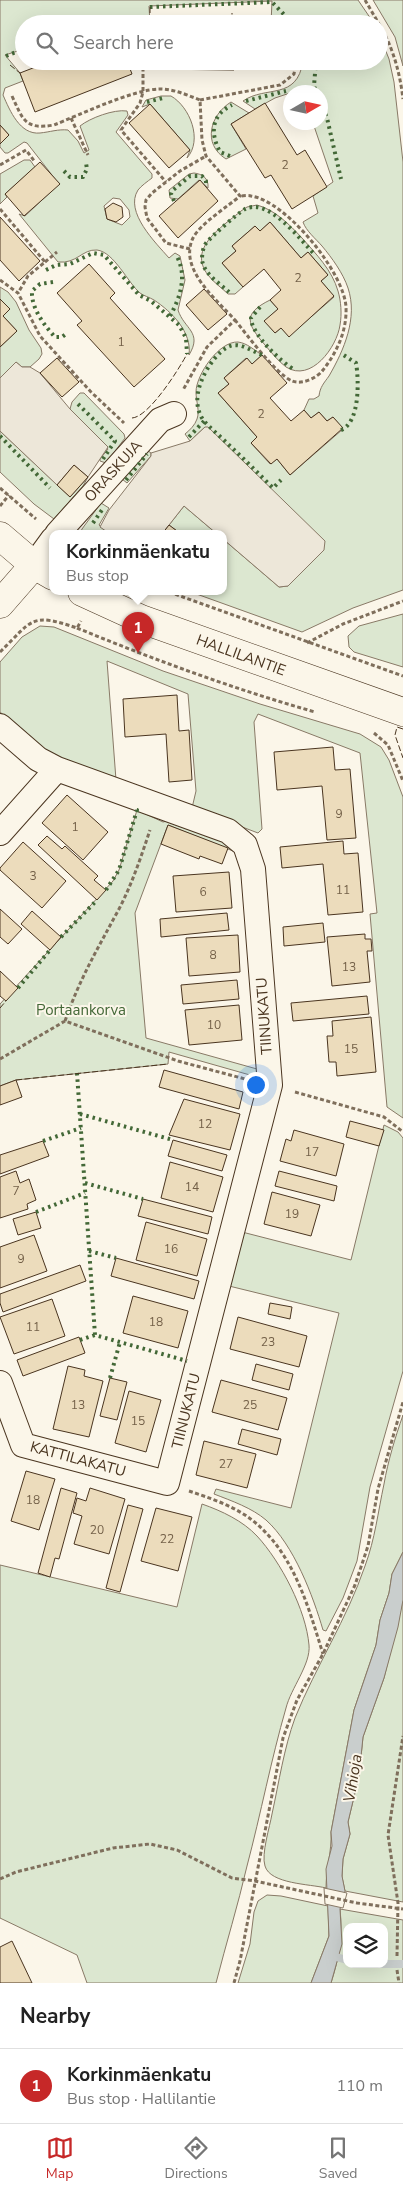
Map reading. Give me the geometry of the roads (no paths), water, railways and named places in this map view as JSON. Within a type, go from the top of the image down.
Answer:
[{"type":"main road","points":[[0,536],[44,570],[0,604]]},
{"type":"main road","name":"HALLILANTIE","points":[[88,595],[141,619],[391,708]]},
{"type":"street","name":"ORASKUJA","points":[[60,530],[160,420],[170,415]]},
{"type":"street","name":"ORASKUJA","points":[[44,570],[49,555]]},
{"type":"street","name":"TIINUKATU","points":[[0,726],[38,759],[57,769],[228,831],[245,845],[250,856],[254,875],[270,1085],[167,1483]]},
{"type":"street","points":[[0,834],[57,769]]},
{"type":"street","name":"KATTILAKATU","points":[[0,1383],[23,1444],[167,1483]]},
{"type":"water","name":"Vihioja","points":[[403,1552],[403,1600],[398,1627],[384,1678],[363,1737],[359,1776],[348,1822],[350,1834],[343,1859],[342,1876],[345,1891],[340,1909],[342,1944],[331,1983],[311,1983],[329,1936],[326,1869],[332,1846],[331,1832],[354,1710],[376,1645],[380,1620],[389,1593],[392,1574]]},
{"type":"waterway","points":[[329,1955],[343,1959]]},
{"type":"waterway","points":[[388,1964],[403,1964]]},
{"type":"place","name":"Korkinmäenkatu","points":[[138,653]]},
{"type":"park label","name":"Portaankorva","points":[[81,1010]]}]
